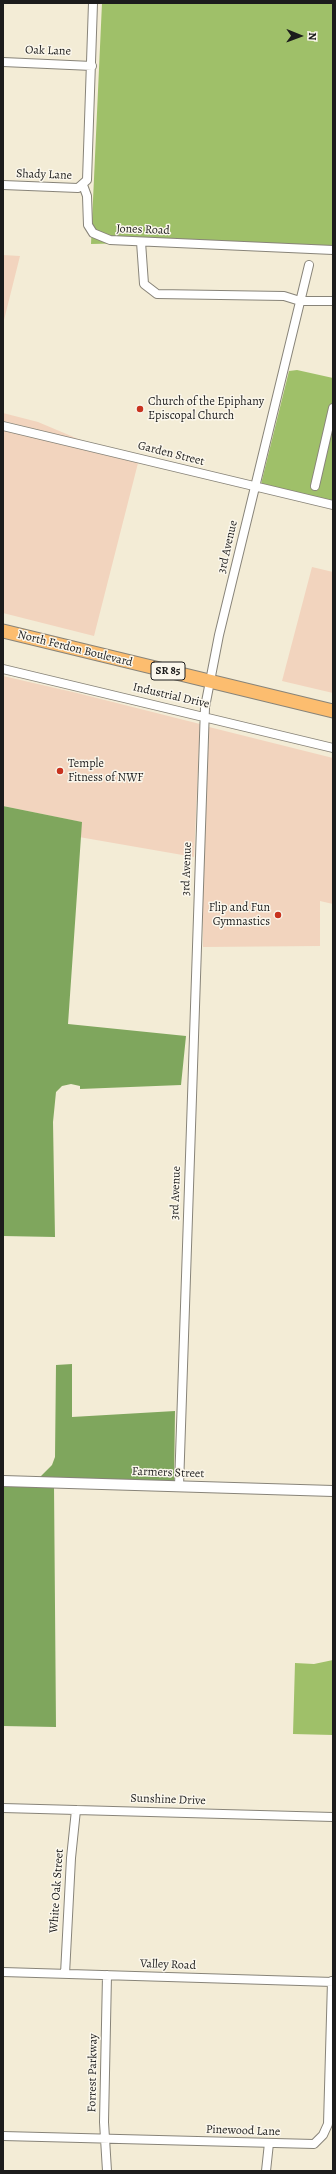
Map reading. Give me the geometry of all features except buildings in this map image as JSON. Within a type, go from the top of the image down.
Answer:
[{"type":"main road","name":"North Ferdon Boulevard","points":[[3,632],[333,711]]},
{"type":"street","name":"Jones Road","points":[[93,3],[87,180],[83,185],[86,196],[86,222],[93,233],[110,240],[333,250]]},
{"type":"street","name":"Oak Lane","points":[[3,62],[92,66]]},
{"type":"street","name":"Shady Lane","points":[[3,185],[72,188],[83,185]]},
{"type":"street","points":[[141,242],[144,284],[157,294],[284,296],[300,301],[333,301]]},
{"type":"street","name":"3rd Avenue","points":[[178,1486],[205,716],[210,681],[255,486],[309,265]]},
{"type":"street","points":[[315,486],[333,408]]},
{"type":"street","name":"Garden Street","points":[[3,426],[333,505]]},
{"type":"street","name":"Industrial Drive","points":[[3,668],[333,748]]},
{"type":"street","name":"Farmers Street","points":[[3,1481],[333,1491]]},
{"type":"street","name":"Sunshine Drive","points":[[3,1808],[333,1817]]},
{"type":"street","name":"White Oak Street","points":[[65,1974],[70,1866],[76,1810]]},
{"type":"street","name":"Valley Road","points":[[3,1972],[333,1982]]},
{"type":"street","name":"Forrest Parkway","points":[[107,1975],[105,2139],[108,2171]]},
{"type":"street","name":"Pinewood Lane","points":[[3,2136],[314,2144],[326,2131],[329,2111],[333,1982]]},
{"type":"street","points":[[266,2171],[269,2143]]},
{"type":"shaded area","points":[[3,255],[20,256],[3,324]]},
{"type":"shaded area","points":[[3,413],[38,422],[83,441],[3,421]]},
{"type":"shaded area","points":[[3,430],[138,463],[94,636],[3,613]]},
{"type":"shaded area","points":[[312,567],[333,572],[333,693],[282,681]]},
{"type":"shaded area","points":[[3,676],[200,724],[194,857],[79,837],[81,822],[3,806]]},
{"type":"shaded area","points":[[209,727],[333,758],[333,904],[320,901],[320,946],[203,947],[203,887]]},
{"type":"green space","points":[[102,3],[333,3],[333,251],[133,243],[91,244]]},
{"type":"green space","points":[[297,370],[333,378],[333,501],[261,484],[289,371]]},
{"type":"green space","points":[[3,806],[82,822],[68,1024],[186,1036],[181,1085],[80,1089],[80,1086],[71,1084],[62,1086],[56,1092],[53,1122],[55,1237],[3,1236]]},
{"type":"green space","points":[[72,1364],[72,1417],[175,1411],[174,1482],[39,1478],[52,1465],[55,1457],[56,1365]]},
{"type":"green space","points":[[3,1485],[54,1486],[56,1727],[3,1726]]},
{"type":"green space","points":[[333,1660],[333,1735],[293,1734],[295,1663],[314,1664]]},
{"type":"place","name":"Church of the Epiphany Episcopal Church","points":[[140,409]]},
{"type":"place","name":"Temple Fitness of NWF","points":[[60,771]]},
{"type":"place","name":"Flip and Fun Gymnastics","points":[[278,915]]}]
